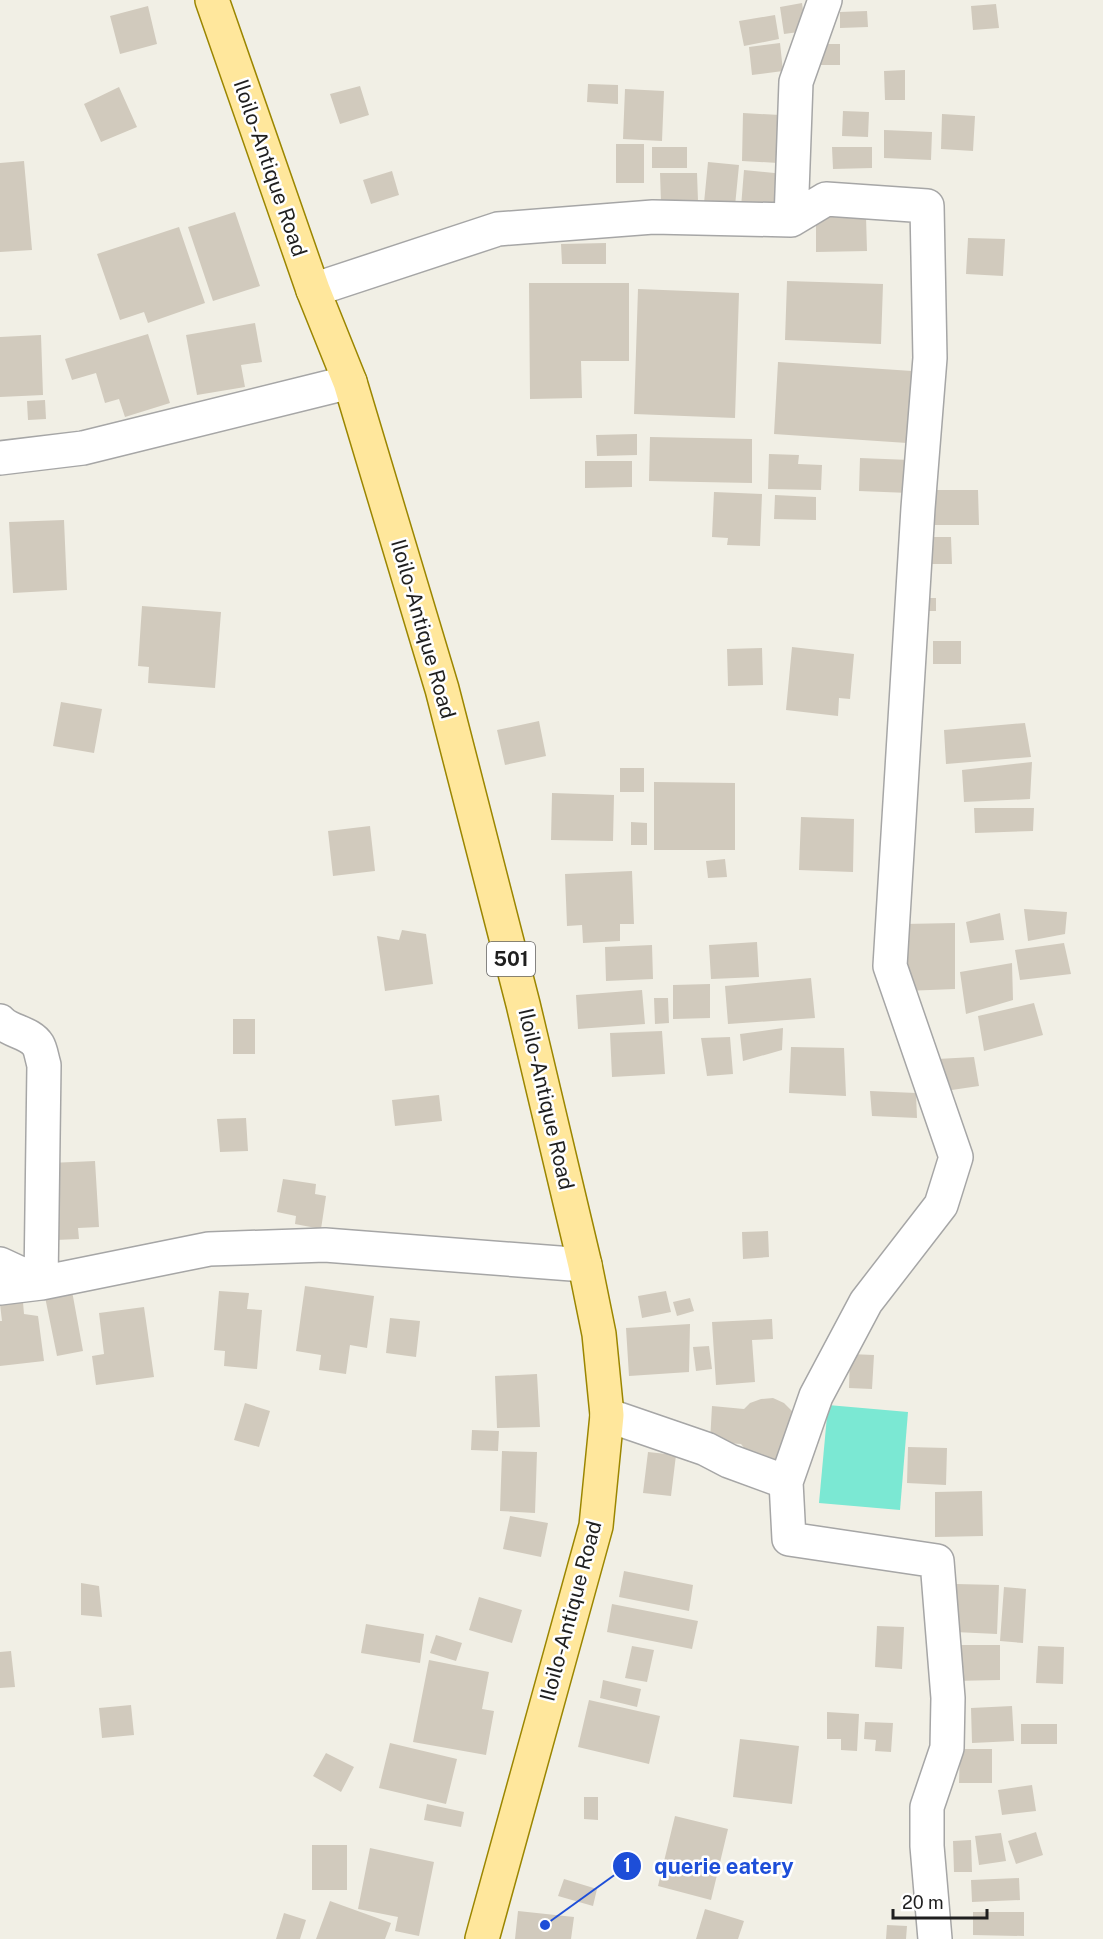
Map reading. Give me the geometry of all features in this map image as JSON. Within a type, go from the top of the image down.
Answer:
[{"type":"main road","name":"Iloilo-Antique Road","points":[[212,0],[313,290],[350,382],[445,700],[523,1004],[585,1265],[599,1334],[606,1415],[596,1526],[482,1939]]},
{"type":"street","points":[[791,220],[796,82],[825,0]]},
{"type":"street","points":[[313,290],[498,229],[653,217],[791,220],[825,199],[927,206],[930,358],[918,508],[890,966],[956,1157],[941,1205],[866,1302],[816,1396],[786,1482],[789,1539],[937,1561],[948,1698],[947,1748],[927,1807],[927,1846],[935,1939]]},
{"type":"street","points":[[0,458],[83,448],[350,382]]},
{"type":"street","points":[[0,1021],[28,1036],[38,1045],[44,1065],[41,1283]]},
{"type":"street","points":[[0,1288],[41,1283],[209,1249],[325,1245],[585,1265]]},
{"type":"street","points":[[0,1264],[41,1283]]},
{"type":"street","points":[[606,1415],[706,1449],[729,1461],[786,1482]]},
{"type":"shaded area","points":[[828,1405],[908,1412],[900,1510],[819,1503]]},
{"type":"building","points":[[802,3],[806,31],[784,34],[780,7]]},
{"type":"building","points":[[996,4],[999,28],[973,30],[971,6]]},
{"type":"building","points":[[148,6],[157,44],[120,54],[110,16]]},
{"type":"building","points":[[867,11],[868,27],[840,28],[840,12]]},
{"type":"building","points":[[775,15],[779,39],[744,46],[739,21]]},
{"type":"building","points":[[780,43],[783,71],[752,75],[749,47]]},
{"type":"building","points":[[815,44],[840,44],[840,65],[815,65]]},
{"type":"building","points":[[905,70],[905,100],[885,100],[884,71]]},
{"type":"building","points":[[588,84],[618,85],[618,104],[587,102]]},
{"type":"building","points":[[360,86],[369,115],[340,124],[330,94]]},
{"type":"building","points":[[119,87],[137,127],[101,142],[84,104]]},
{"type":"building","points":[[625,89],[664,91],[662,141],[623,139]]},
{"type":"building","points":[[843,111],[869,112],[868,137],[842,136]]},
{"type":"building","points":[[743,113],[780,115],[778,163],[742,161]]},
{"type":"building","points":[[942,114],[975,116],[973,151],[941,149]]},
{"type":"building","points":[[884,130],[932,132],[931,160],[884,158]]},
{"type":"building","points":[[616,144],[644,144],[644,183],[616,183]]},
{"type":"building","points":[[652,147],[687,147],[687,168],[652,168]]},
{"type":"building","points":[[832,147],[872,147],[872,168],[833,169]]},
{"type":"building","points":[[24,161],[32,250],[0,252],[0,163]]},
{"type":"building","points":[[708,162],[739,165],[735,206],[704,203]]},
{"type":"building","points":[[744,170],[784,174],[781,210],[741,207]]},
{"type":"building","points":[[392,171],[399,195],[371,204],[363,180]]},
{"type":"building","points":[[660,173],[697,173],[698,201],[661,202]]},
{"type":"building","points":[[235,212],[260,286],[213,301],[188,227]]},
{"type":"building","points":[[866,216],[867,251],[816,252],[816,217]]},
{"type":"building","points":[[179,227],[205,303],[148,323],[144,312],[120,320],[97,254]]},
{"type":"building","points":[[968,238],[1005,239],[1003,276],[966,274]]},
{"type":"building","points":[[606,243],[606,264],[562,264],[561,244]]},
{"type":"building","points":[[787,281],[883,284],[881,344],[785,340]]},
{"type":"building","points":[[529,283],[629,283],[629,361],[581,361],[582,398],[530,399]]},
{"type":"building","points":[[638,289],[739,293],[735,418],[634,414]]},
{"type":"building","points":[[255,323],[262,362],[241,365],[245,387],[197,395],[186,335]]},
{"type":"building","points":[[148,334],[170,403],[125,417],[119,399],[105,403],[96,373],[72,380],[65,359]]},
{"type":"building","points":[[41,335],[43,395],[0,397],[0,337]]},
{"type":"building","points":[[778,362],[912,371],[907,443],[774,434]]},
{"type":"building","points":[[45,400],[46,419],[28,420],[27,401]]},
{"type":"building","points":[[637,434],[637,455],[597,456],[596,435]]},
{"type":"building","points":[[650,437],[752,439],[752,483],[649,481]]},
{"type":"building","points":[[769,454],[799,455],[798,464],[822,465],[821,490],[768,489]]},
{"type":"building","points":[[860,458],[910,460],[909,493],[859,491]]},
{"type":"building","points":[[585,461],[632,461],[632,487],[585,488]]},
{"type":"building","points":[[932,490],[978,490],[979,525],[932,525]]},
{"type":"building","points":[[714,492],[762,494],[760,546],[727,545],[728,538],[712,537]]},
{"type":"building","points":[[775,495],[816,497],[816,520],[774,519]]},
{"type":"building","points":[[64,520],[67,590],[13,593],[9,522]]},
{"type":"building","points":[[926,537],[951,537],[952,564],[926,564]]},
{"type":"building","points":[[925,598],[936,598],[936,611],[925,611]]},
{"type":"building","points":[[142,606],[221,612],[215,688],[148,683],[149,667],[138,666]]},
{"type":"building","points":[[933,641],[961,641],[961,664],[933,664]]},
{"type":"building","points":[[792,647],[854,654],[850,699],[839,698],[838,716],[786,710]]},
{"type":"building","points":[[762,648],[763,685],[728,686],[727,649]]},
{"type":"building","points":[[61,702],[102,709],[94,753],[53,746]]},
{"type":"building","points":[[539,721],[546,756],[505,765],[497,730]]},
{"type":"building","points":[[1025,723],[1031,757],[946,764],[944,730]]},
{"type":"building","points":[[1032,762],[1030,799],[964,802],[962,770]]},
{"type":"building","points":[[620,768],[644,768],[644,792],[620,792]]},
{"type":"building","points":[[654,782],[735,783],[735,850],[654,850]]},
{"type":"building","points":[[552,793],[614,795],[613,841],[551,840]]},
{"type":"building","points":[[974,808],[1034,808],[1033,831],[975,833]]},
{"type":"building","points":[[801,817],[854,819],[853,872],[799,870]]},
{"type":"building","points":[[631,822],[647,823],[647,845],[631,845]]},
{"type":"building","points":[[370,826],[375,871],[333,876],[328,831]]},
{"type":"building","points":[[725,859],[727,877],[708,878],[706,861]]},
{"type":"building","points":[[632,871],[634,924],[620,924],[620,941],[583,943],[582,925],[567,926],[565,874]]},
{"type":"building","points":[[1024,909],[1067,912],[1065,934],[1028,941]]},
{"type":"building","points":[[1000,913],[1004,940],[970,943],[966,922]]},
{"type":"building","points":[[955,923],[955,989],[905,991],[904,924]]},
{"type":"building","points":[[402,930],[426,934],[433,984],[385,991],[377,936],[399,940]]},
{"type":"building","points":[[757,942],[759,977],[711,979],[709,945]]},
{"type":"building","points":[[1064,943],[1071,974],[1020,980],[1015,950]]},
{"type":"building","points":[[652,945],[653,979],[606,981],[605,947]]},
{"type":"building","points":[[1012,963],[1013,1000],[966,1014],[960,972]]},
{"type":"building","points":[[811,978],[815,1018],[728,1024],[725,986]]},
{"type":"building","points":[[710,984],[710,1018],[673,1019],[673,985]]},
{"type":"building","points":[[642,990],[645,1024],[578,1029],[576,995]]},
{"type":"building","points":[[654,998],[668,998],[669,1023],[655,1024]]},
{"type":"building","points":[[1034,1003],[1043,1035],[984,1051],[978,1016]]},
{"type":"building","points":[[233,1019],[255,1019],[255,1054],[233,1054]]},
{"type":"building","points":[[783,1028],[782,1050],[743,1061],[740,1034]]},
{"type":"building","points":[[662,1031],[665,1074],[612,1077],[610,1033]]},
{"type":"building","points":[[730,1037],[733,1074],[707,1076],[701,1038]]},
{"type":"building","points":[[791,1047],[844,1048],[846,1096],[789,1093]]},
{"type":"building","points":[[974,1057],[979,1086],[938,1092],[937,1059]]},
{"type":"building","points":[[870,1091],[916,1093],[917,1118],[872,1116]]},
{"type":"building","points":[[439,1095],[442,1121],[395,1126],[392,1100]]},
{"type":"building","points":[[246,1118],[248,1151],[220,1152],[217,1119]]},
{"type":"building","points":[[95,1161],[99,1227],[78,1228],[79,1239],[55,1240],[50,1163]]},
{"type":"building","points":[[283,1179],[316,1184],[315,1194],[326,1196],[321,1229],[295,1224],[296,1216],[277,1212]]},
{"type":"building","points":[[768,1231],[769,1257],[743,1259],[742,1232]]},
{"type":"building","points":[[305,1286],[374,1296],[367,1348],[350,1345],[346,1374],[319,1370],[321,1355],[296,1351]]},
{"type":"building","points":[[72,1291],[83,1351],[57,1356],[45,1297]]},
{"type":"building","points":[[219,1291],[249,1293],[247,1309],[262,1310],[257,1369],[224,1366],[225,1351],[214,1350]]},
{"type":"building","points":[[666,1291],[671,1312],[642,1318],[638,1296]]},
{"type":"building","points":[[690,1298],[694,1311],[677,1316],[673,1302]]},
{"type":"building","points":[[23,1302],[24,1314],[38,1316],[44,1361],[0,1366],[0,1321],[2,1321],[0,1304]]},
{"type":"building","points":[[144,1307],[154,1377],[96,1385],[92,1356],[104,1354],[99,1313]]},
{"type":"building","points":[[390,1318],[420,1321],[416,1357],[386,1353]]},
{"type":"building","points":[[772,1319],[773,1339],[752,1340],[755,1382],[716,1385],[712,1322]]},
{"type":"building","points":[[690,1324],[689,1372],[629,1376],[626,1328]]},
{"type":"building","points":[[709,1346],[712,1369],[696,1371],[693,1347]]},
{"type":"building","points":[[850,1354],[874,1355],[872,1389],[849,1388]]},
{"type":"building","points":[[537,1374],[540,1427],[497,1428],[495,1376]]},
{"type":"building","points":[[773,1398],[784,1403],[793,1412],[785,1455],[774,1460],[750,1455],[741,1444],[710,1442],[712,1406],[744,1409],[750,1403]]},
{"type":"building","points":[[245,1403],[270,1411],[259,1447],[234,1440]]},
{"type":"building","points":[[472,1430],[499,1431],[498,1451],[471,1450]]},
{"type":"building","points":[[908,1447],[947,1448],[946,1485],[907,1483]]},
{"type":"building","points":[[502,1451],[537,1452],[535,1513],[500,1511]]},
{"type":"building","points":[[648,1452],[676,1455],[671,1496],[643,1493]]},
{"type":"building","points":[[982,1491],[983,1536],[935,1537],[935,1492]]},
{"type":"building","points":[[510,1516],[548,1523],[541,1557],[503,1549]]},
{"type":"building","points":[[624,1571],[693,1585],[689,1611],[619,1597]]},
{"type":"building","points":[[81,1583],[99,1586],[102,1617],[81,1615]]},
{"type":"building","points":[[956,1584],[999,1585],[997,1634],[955,1632]]},
{"type":"building","points":[[1004,1587],[1026,1589],[1023,1643],[1000,1641]]},
{"type":"building","points":[[479,1597],[522,1610],[512,1643],[469,1630]]},
{"type":"building","points":[[612,1604],[698,1621],[692,1649],[607,1632]]},
{"type":"building","points":[[366,1624],[424,1634],[420,1663],[361,1653]]},
{"type":"building","points":[[877,1626],[904,1627],[902,1669],[875,1667]]},
{"type":"building","points":[[436,1635],[462,1643],[456,1661],[430,1653]]},
{"type":"building","points":[[952,1645],[1000,1645],[1000,1680],[953,1681]]},
{"type":"building","points":[[632,1646],[654,1650],[647,1682],[625,1678]]},
{"type":"building","points":[[1038,1646],[1064,1647],[1063,1684],[1036,1683]]},
{"type":"building","points":[[11,1651],[15,1687],[0,1688],[0,1652]]},
{"type":"building","points":[[429,1660],[489,1672],[482,1709],[494,1711],[486,1755],[413,1742]]},
{"type":"building","points":[[603,1680],[641,1689],[637,1707],[600,1698]]},
{"type":"building","points":[[589,1700],[660,1716],[649,1764],[578,1747]]},
{"type":"building","points":[[131,1705],[134,1735],[102,1738],[99,1708]]},
{"type":"building","points":[[1012,1706],[1014,1741],[972,1743],[971,1708]]},
{"type":"building","points":[[827,1712],[859,1714],[857,1751],[841,1750],[841,1739],[827,1739]]},
{"type":"building","points":[[865,1722],[893,1723],[891,1752],[875,1751],[876,1740],[864,1739]]},
{"type":"building","points":[[1021,1724],[1057,1724],[1057,1744],[1021,1744]]},
{"type":"building","points":[[740,1739],[799,1746],[792,1804],[733,1797]]},
{"type":"building","points":[[390,1743],[457,1759],[446,1804],[379,1788]]},
{"type":"building","points":[[960,1749],[992,1749],[992,1783],[959,1783]]},
{"type":"building","points":[[326,1753],[354,1767],[341,1792],[313,1776]]},
{"type":"building","points":[[1032,1785],[1036,1811],[1002,1815],[998,1790]]},
{"type":"building","points":[[584,1797],[598,1797],[598,1820],[584,1819]]},
{"type":"building","points":[[427,1804],[464,1812],[461,1827],[424,1820]]},
{"type":"building","points":[[675,1816],[728,1829],[711,1900],[658,1886]]},
{"type":"building","points":[[1036,1832],[1043,1855],[1016,1864],[1008,1841]]},
{"type":"building","points":[[1001,1833],[1006,1861],[979,1865],[975,1836]]},
{"type":"building","points":[[971,1840],[972,1872],[954,1872],[953,1841]]},
{"type":"building","points":[[312,1845],[347,1845],[347,1890],[312,1890]]},
{"type":"building","points":[[370,1848],[434,1862],[419,1936],[395,1931],[398,1917],[358,1909]]},
{"type":"building","points":[[1019,1878],[1020,1900],[972,1902],[971,1880]]},
{"type":"building","points":[[564,1879],[597,1889],[593,1906],[558,1896]]},
{"type":"building","points":[[330,1901],[391,1923],[385,1939],[316,1939]]},
{"type":"building","points":[[705,1909],[744,1921],[738,1939],[696,1939]]},
{"type":"building","points":[[518,1911],[574,1917],[571,1939],[515,1939]]},
{"type":"building","points":[[973,1912],[1024,1912],[1024,1936],[973,1935]]},
{"type":"building","points":[[284,1913],[306,1920],[300,1939],[276,1939]]},
{"type":"building","points":[[887,1925],[907,1926],[906,1939],[886,1939]]},
{"type":"place","name":"querie eatery","points":[[545,1925]]}]
